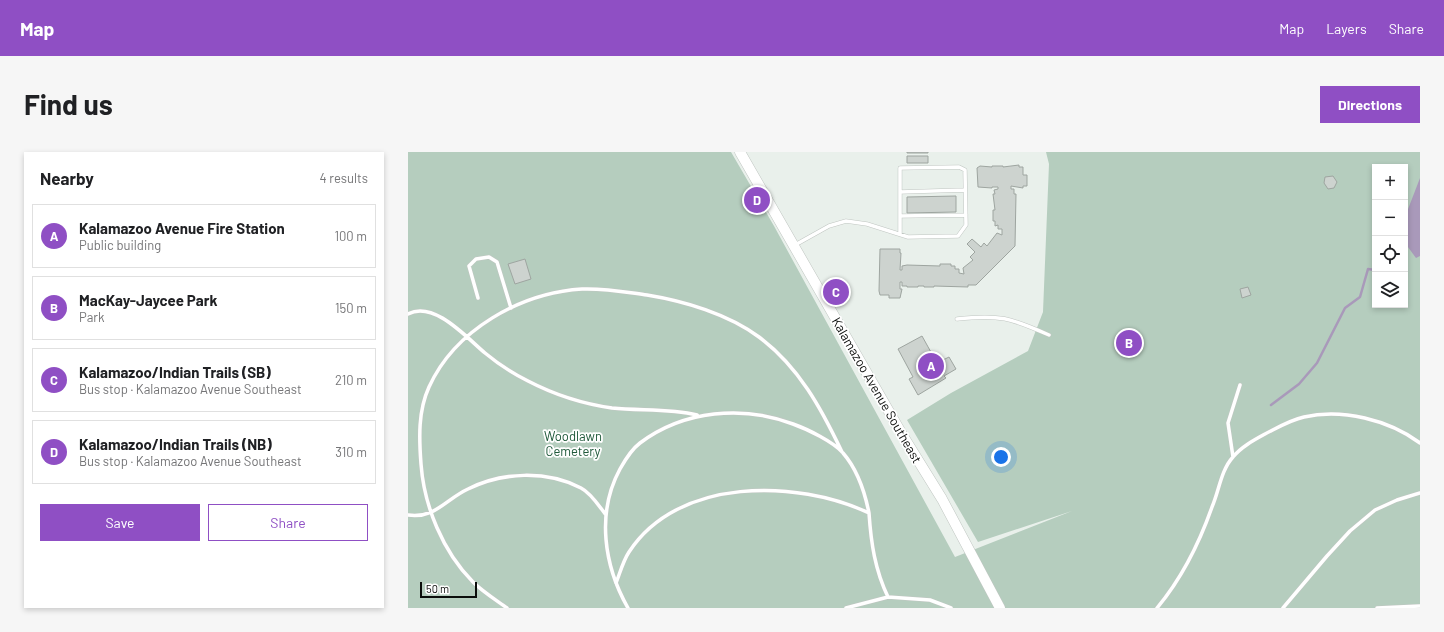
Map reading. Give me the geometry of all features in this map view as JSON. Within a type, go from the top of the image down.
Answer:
[{"type":"main road","name":"Kalamazoo Avenue Southeast","points":[[740,152],[903,436],[942,499],[1000,608]]},
{"type":"lane","points":[[794,246],[829,226],[846,221],[867,224],[908,237],[958,236],[966,224],[965,170],[959,167],[900,168],[900,234]]},
{"type":"lane","points":[[900,192],[965,190]]},
{"type":"lane","points":[[900,216],[966,215]]},
{"type":"lane","points":[[478,298],[469,266],[476,259],[489,257],[497,262],[511,308]]},
{"type":"lane","points":[[507,608],[473,582],[449,551],[431,513],[422,472],[420,417],[428,388],[442,364],[467,336],[488,320],[511,308],[540,296],[581,289],[609,289],[662,298],[696,306],[757,336],[781,355],[805,383],[824,415],[842,452],[852,466],[865,494],[869,514],[871,542],[876,566],[888,597]]},
{"type":"lane","points":[[408,314],[413,311],[439,316],[467,336],[486,354],[528,381],[568,397],[612,408],[677,410],[698,415],[745,413],[776,418],[810,430],[842,452]]},
{"type":"lane","points":[[957,319],[1001,316],[1019,321],[1049,335]]},
{"type":"lane","points":[[1233,456],[1228,423],[1240,385]]},
{"type":"lane","points":[[1157,608],[1170,592],[1194,554],[1213,506],[1224,470],[1233,456],[1253,441],[1283,425],[1304,417],[1323,414],[1370,420],[1395,427],[1420,443]]},
{"type":"lane","points":[[628,608],[616,584],[609,561],[606,542],[606,515],[610,490],[624,462],[639,444],[663,429],[698,415]]},
{"type":"lane","points":[[408,515],[431,513],[467,489],[491,480],[525,475],[558,480],[582,488],[606,515]]},
{"type":"lane","points":[[616,584],[628,553],[646,532],[667,516],[710,497],[746,491],[778,490],[833,499],[869,514]]},
{"type":"lane","points":[[1283,608],[1350,531],[1375,510],[1397,500],[1420,493]]},
{"type":"lane","points":[[846,608],[888,597],[930,600],[951,608]]},
{"type":"lane","points":[[1377,608],[1420,606]]},
{"type":"green space","name":"Woodlawn Cemetery","points":[[408,152],[731,152],[774,226],[955,557],[1072,511],[978,542],[907,420],[951,393],[1028,351],[1043,312],[1049,164],[1046,152],[1420,152],[1420,608],[408,608]]},
{"type":"shaded area","points":[[1420,178],[1420,256],[1416,258],[1408,247],[1408,209]]},
{"type":"building","points":[[928,152],[928,153],[907,153]]},
{"type":"building","points":[[907,156],[928,156],[928,163],[907,163]]},
{"type":"building","points":[[1019,165],[1019,167],[1023,167],[1023,175],[1027,175],[1027,186],[1023,186],[1023,188],[1011,186],[1011,189],[1014,189],[1014,194],[1016,194],[1015,246],[976,285],[968,285],[968,287],[907,287],[902,286],[902,282],[900,282],[900,289],[902,289],[900,298],[889,298],[889,295],[880,295],[880,249],[900,249],[900,270],[902,270],[902,266],[907,265],[940,266],[940,264],[951,264],[951,266],[955,266],[955,269],[959,269],[959,273],[964,274],[963,268],[973,260],[970,257],[975,252],[967,244],[972,239],[981,247],[984,243],[987,246],[997,233],[1002,235],[1002,229],[998,229],[998,225],[995,226],[995,221],[993,221],[993,210],[995,210],[993,194],[995,194],[994,190],[998,189],[998,187],[978,187],[977,168],[980,166],[1003,167]]},
{"type":"building","points":[[1333,176],[1337,182],[1334,188],[1328,189],[1324,183],[1325,177]]},
{"type":"building","points":[[956,196],[956,212],[907,213],[907,197]]},
{"type":"building","points":[[525,259],[531,279],[515,284],[508,264]]},
{"type":"building","points":[[1248,287],[1251,295],[1242,298],[1240,289]]},
{"type":"building","points":[[922,336],[937,363],[949,357],[956,369],[944,376],[946,378],[918,395],[909,379],[913,377],[898,349]]},
{"type":"waterway","points":[[1271,405],[1299,384],[1317,363],[1345,308],[1360,297],[1368,269],[1372,270]]},
{"type":"place","name":"Kalamazoo/Indian Trails (NB)","points":[[757,200]]},
{"type":"place","name":"Kalamazoo/Indian Trails (SB)","points":[[836,292]]},
{"type":"place","name":"MacKay-Jaycee Park","points":[[1129,343]]},
{"type":"place","name":"Kalamazoo Avenue Fire Station","points":[[931,366]]}]
